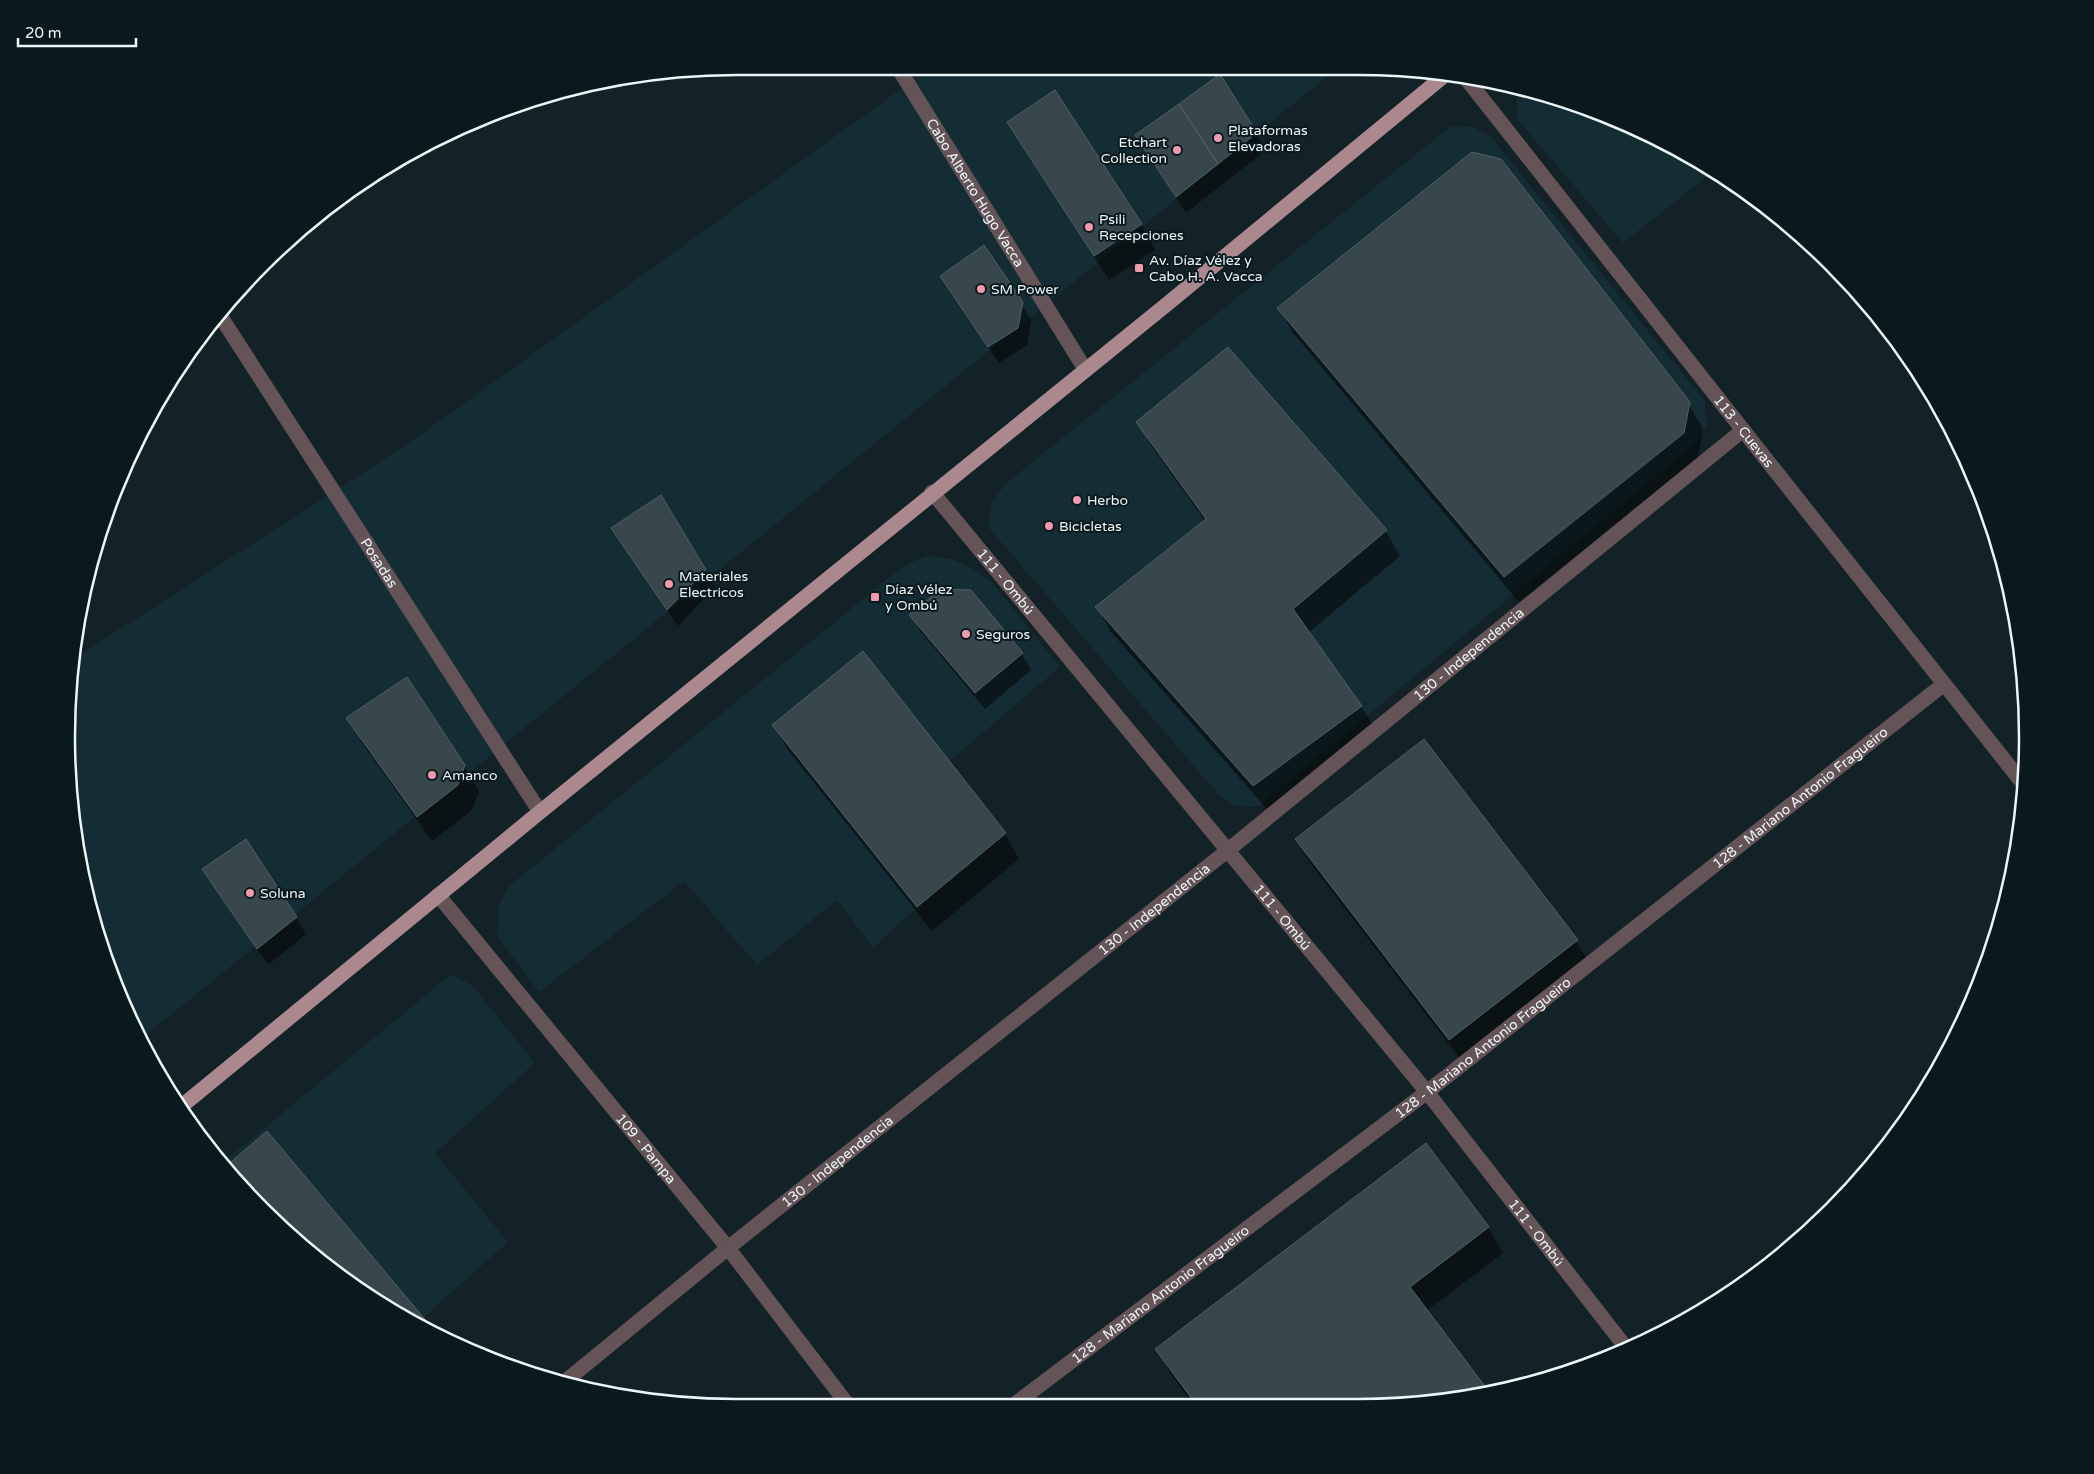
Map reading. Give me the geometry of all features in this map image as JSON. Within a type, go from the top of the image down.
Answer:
[{"type":"main road","points":[[186,1103],[932,492],[1166,305],[1438,80]]},
{"type":"street","name":"Cabo Alberto Hugo Vacca","points":[[903,75],[1085,369]]},
{"type":"street","name":"113 - Cuevas","points":[[1472,86],[2018,776]]},
{"type":"street","name":"Posadas","points":[[223,320],[540,812]]},
{"type":"street","name":"130 - Independencia","points":[[570,1377],[728,1248],[1227,851],[1743,430]]},
{"type":"street","name":"111 - Ombú","points":[[932,492],[1427,1092],[1623,1343]]},
{"type":"street","name":"128 - Mariano Antonio Fragueiro","points":[[1022,1399],[1427,1092],[1944,684]]},
{"type":"street","name":"109 - Pampa","points":[[438,895],[728,1248],[843,1399]]},
{"type":"shaded area","points":[[920,75],[1329,75],[146,1035],[125,990],[110,950],[88,866],[76,780],[76,694],[81,654],[406,445]]},
{"type":"shaded area","points":[[1516,95],[1570,110],[1610,125],[1650,143],[1708,176],[1623,243],[1518,120]]},
{"type":"shaded area","points":[[1451,126],[1473,127],[1491,137],[1705,401],[1707,425],[1697,442],[1257,807],[1235,806],[1218,794],[988,527],[992,503],[1005,484]]},
{"type":"shaded area","points":[[927,556],[951,559],[968,566],[991,581],[1060,667],[950,761],[1006,833],[917,907],[873,948],[837,900],[757,965],[684,881],[539,992],[497,936],[499,905],[509,886],[905,565]]},
{"type":"shaded area","points":[[450,975],[471,984],[535,1063],[435,1153],[508,1242],[424,1317],[428,1322],[369,1287],[334,1262],[269,1205],[227,1159]]},
{"type":"building","points":[[1221,75],[1257,133],[1218,164],[1179,104]]},
{"type":"building","points":[[1055,90],[1142,224],[1094,256],[1007,122]]},
{"type":"building","name":"Etchart Collection","points":[[1179,104],[1218,164],[1176,197],[1135,135]]},
{"type":"building","points":[[1472,152],[1501,159],[1690,402],[1684,433],[1504,577],[1277,308]]},
{"type":"building","name":"SM Power","points":[[984,245],[1023,302],[1018,328],[988,347],[940,276]]},
{"type":"building","points":[[1228,347],[1387,530],[1293,609],[1362,706],[1253,786],[1095,607],[1206,519],[1136,422]]},
{"type":"building","points":[[661,495],[706,570],[667,610],[611,528]]},
{"type":"building","name":"Seguros","points":[[941,589],[971,590],[1023,653],[975,693],[909,615]]},
{"type":"building","points":[[863,651],[1006,833],[917,907],[772,725]]},
{"type":"building","points":[[407,677],[465,765],[458,785],[417,817],[346,718]]},
{"type":"building","points":[[1424,739],[1578,940],[1449,1040],[1295,839]]},
{"type":"building","name":"Soluna","points":[[246,839],[297,917],[257,949],[202,869]]},
{"type":"building","points":[[267,1131],[427,1322],[369,1287],[334,1262],[269,1205],[230,1162]]},
{"type":"building","points":[[1426,1143],[1489,1227],[1410,1287],[1485,1386],[1400,1398],[1192,1399],[1155,1349]]},
{"type":"place","name":"Plataformas Elevadoras","points":[[1218,138]]},
{"type":"place","name":"Etchart Collection","points":[[1177,150]]},
{"type":"place","name":"Psili Recepciones","points":[[1089,227]]},
{"type":"place","name":"Av. Díaz Vélez y Cabo H. A. Vacca","points":[[1139,268]]},
{"type":"place","name":"SM Power","points":[[981,289]]},
{"type":"place","name":"Herbo","points":[[1077,500]]},
{"type":"place","name":"Bicicletas","points":[[1049,526]]},
{"type":"place","name":"Materiales Electricos","points":[[669,584]]},
{"type":"place","name":"Díaz Vélez y Ombú","points":[[875,597]]},
{"type":"place","name":"Seguros","points":[[966,634]]},
{"type":"place","name":"Amanco","points":[[432,775]]},
{"type":"place","name":"Soluna","points":[[250,893]]}]
